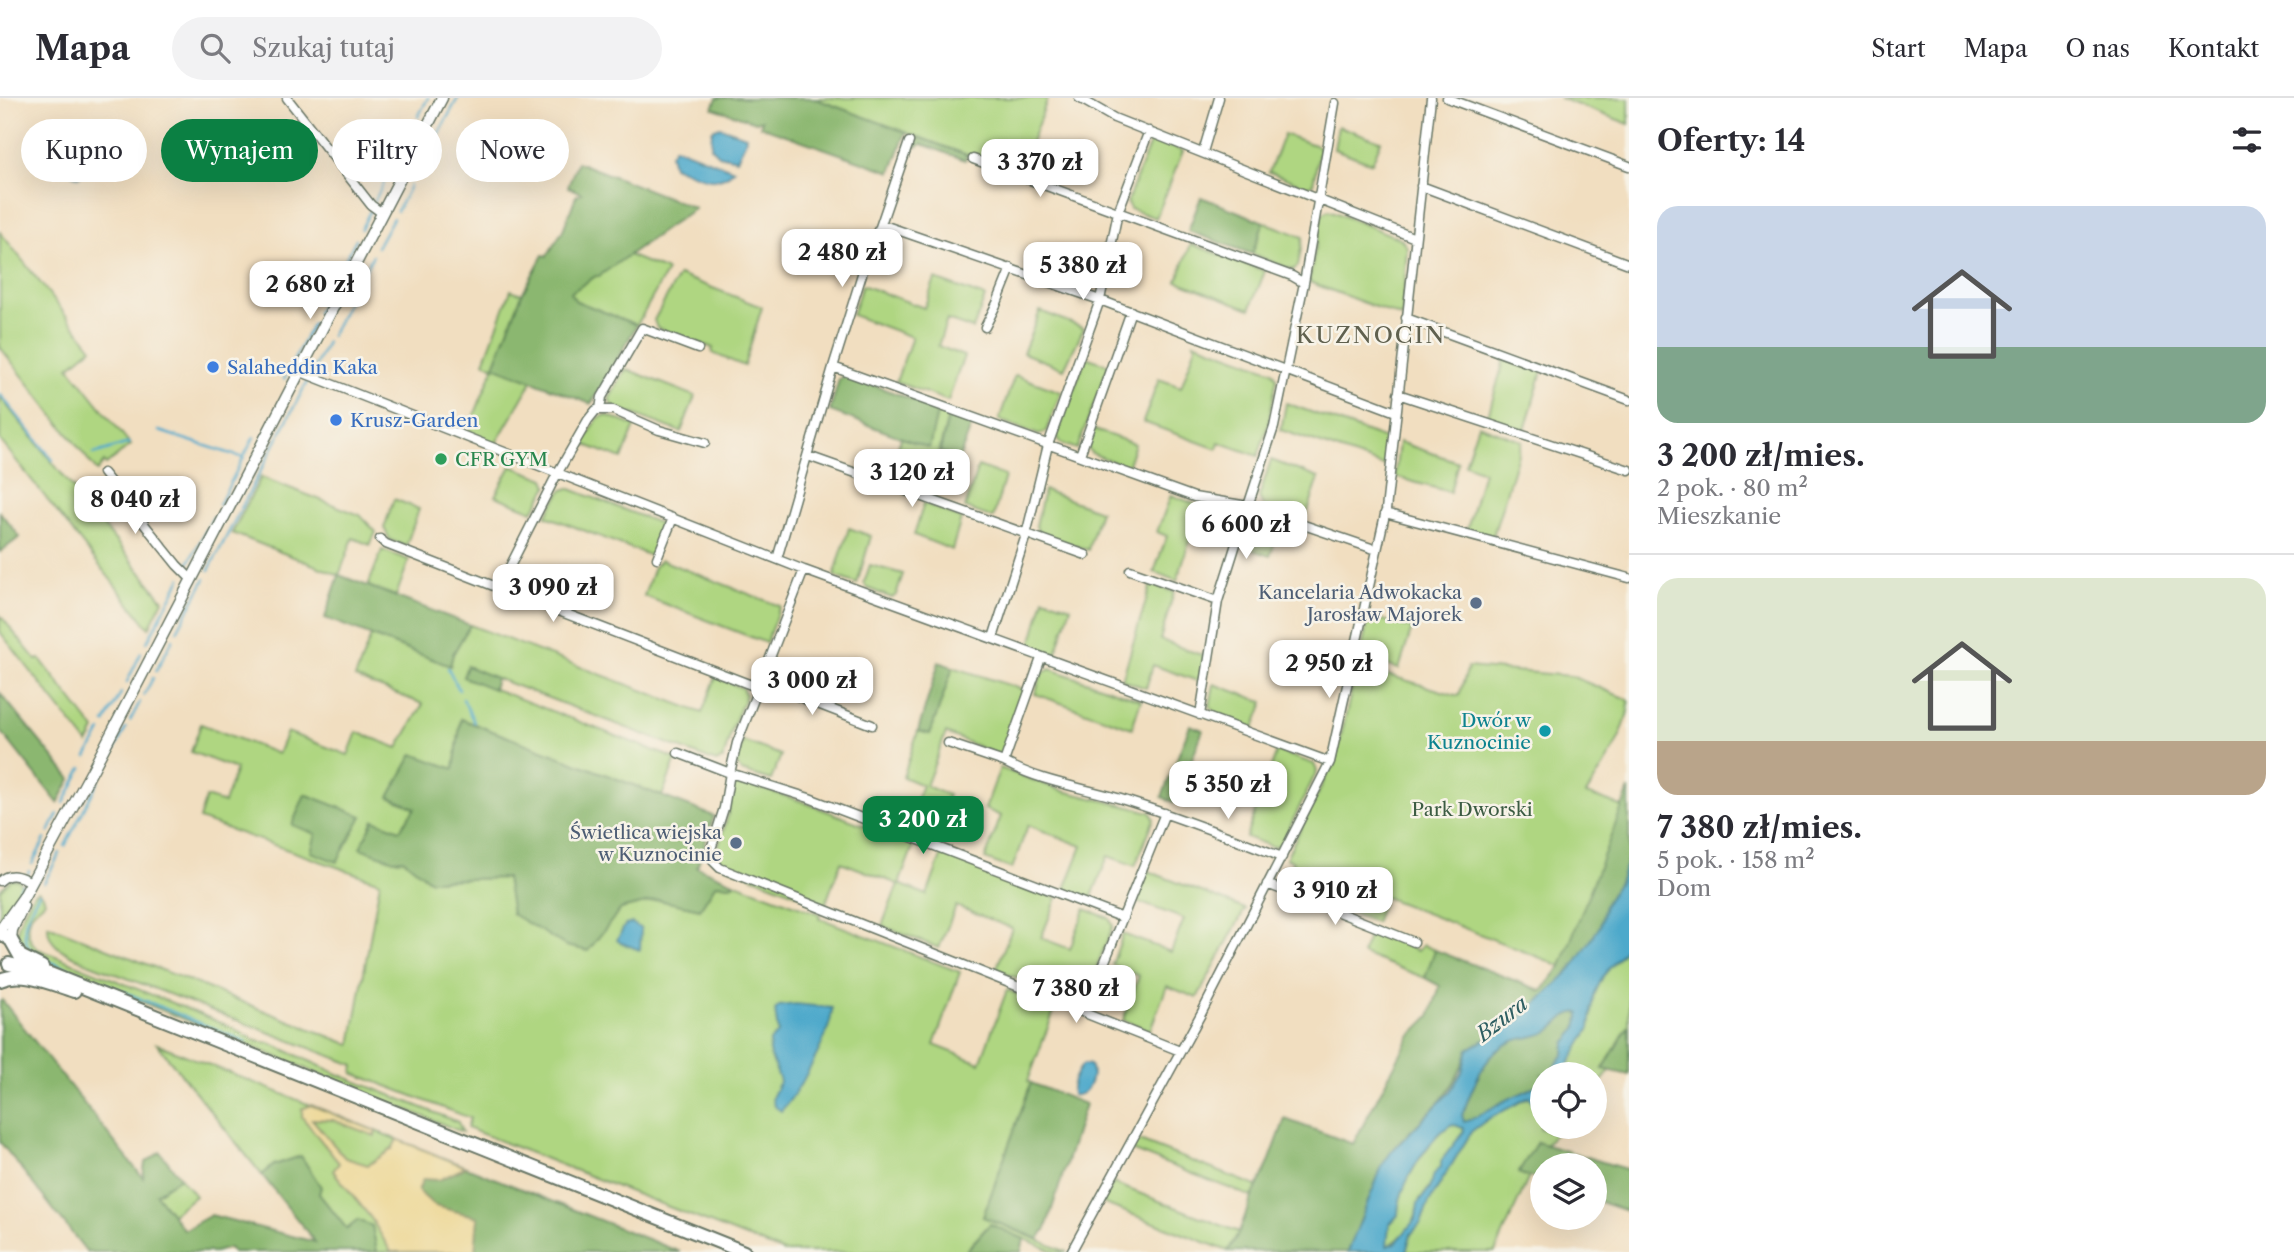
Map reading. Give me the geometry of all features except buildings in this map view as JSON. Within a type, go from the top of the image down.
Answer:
[{"type":"main road","points":[[6,938],[5,967],[50,974]]},
{"type":"main road","points":[[6,938],[21,957],[50,974],[744,1252]]},
{"type":"main road","points":[[0,980],[10,976],[22,976],[92,997],[111,998]]},
{"type":"street","points":[[287,98],[371,205],[382,213]]},
{"type":"street","points":[[6,938],[23,898],[442,98]]},
{"type":"street","points":[[1079,98],[1114,118],[1415,238]]},
{"type":"street","points":[[1203,152],[1219,98]]},
{"type":"street","points":[[1071,1252],[1180,1051],[1330,762],[1385,513],[1431,98]]},
{"type":"street","points":[[1447,98],[1629,166]]},
{"type":"street","points":[[1200,715],[1218,601],[1274,427],[1304,283],[1335,103]]},
{"type":"street","points":[[993,638],[1026,535],[1048,445],[1100,300],[1118,212],[1149,131]]},
{"type":"street","points":[[776,559],[873,239],[880,227],[909,142]]},
{"type":"street","points":[[973,159],[1292,276],[1304,283]]},
{"type":"street","points":[[1421,186],[1629,264]]},
{"type":"street","points":[[880,227],[889,227],[1011,268],[1396,412]]},
{"type":"street","points":[[985,327],[1011,268]]},
{"type":"street","points":[[1080,455],[1131,312]]},
{"type":"street","points":[[1406,318],[1629,400]]},
{"type":"street","points":[[600,410],[602,397],[642,328],[698,349]]},
{"type":"street","points":[[833,368],[1194,497],[1248,506],[1377,550]]},
{"type":"street","points":[[300,372],[776,559],[1330,762]]},
{"type":"street","points":[[1398,394],[1629,470]]},
{"type":"street","points":[[499,587],[557,474],[596,410],[613,410],[659,430],[705,443]]},
{"type":"street","points":[[808,456],[1086,555]]},
{"type":"street","points":[[103,472],[191,579]]},
{"type":"street","points":[[1385,513],[1629,578]]},
{"type":"street","points":[[657,558],[673,518]]},
{"type":"street","points":[[380,539],[386,544],[499,587],[872,725]]},
{"type":"street","points":[[804,569],[737,743],[724,808],[711,849],[713,861],[720,868],[1180,1051]]},
{"type":"street","points":[[1130,570],[1218,601]]},
{"type":"street","points":[[1004,762],[1041,658]]},
{"type":"street","points":[[948,743],[1060,785],[1110,796],[1165,813],[1282,857]]},
{"type":"street","points":[[678,753],[809,798],[1123,918]]},
{"type":"street","points":[[1084,1013],[1165,813]]},
{"type":"street","points":[[0,881],[4,877],[12,876],[32,882]]},
{"type":"street","points":[[1267,884],[1414,942]]},
{"type":"street","points":[[6,938],[22,907],[23,898]]},
{"type":"green space","points":[[717,98],[813,98],[906,132],[891,172],[760,126],[762,120],[756,122],[713,108]]},
{"type":"green space","points":[[813,98],[1048,98],[1021,168],[992,157],[989,163]]},
{"type":"green space","points":[[1559,98],[1629,98],[1629,124]]},
{"type":"green space","points":[[1338,126],[1381,141],[1372,163],[1334,149]]},
{"type":"green space","points":[[1284,134],[1320,147],[1313,184],[1308,187],[1269,172]]},
{"type":"green space","points":[[918,137],[967,155],[965,160],[922,144],[915,148]]},
{"type":"green space","points":[[1157,141],[1183,151],[1156,218],[1130,209],[1127,202],[1150,143]]},
{"type":"green space","points":[[577,162],[695,208],[599,276],[570,293],[576,301],[637,325],[591,404],[494,366],[522,294],[543,255],[547,256],[563,230],[576,196],[581,193],[568,187]]},
{"type":"green space","points":[[1201,197],[1264,222],[1252,254],[1188,231]]},
{"type":"green space","points":[[1329,210],[1401,239],[1407,247],[1402,317],[1309,282],[1322,214]]},
{"type":"green space","points":[[1264,222],[1303,237],[1298,266],[1293,270],[1252,254]]},
{"type":"green space","points":[[0,232],[92,348],[69,367],[131,445],[106,465],[104,462],[97,471],[0,347]]},
{"type":"green space","points":[[1191,244],[1265,271],[1250,309],[1177,281]]},
{"type":"green space","points":[[628,255],[667,271],[637,325],[576,301],[570,293]]},
{"type":"green space","points":[[679,275],[762,307],[744,366],[712,353],[713,348],[657,328],[654,320]]},
{"type":"green space","points":[[935,279],[985,297],[973,329],[947,320],[938,346],[964,356],[948,401],[896,382],[912,337],[852,315],[862,285],[924,308]]},
{"type":"green space","points":[[511,290],[522,294],[494,366],[532,381],[495,445],[472,436],[469,428],[494,367],[484,362]]},
{"type":"green space","points":[[1040,311],[1084,328],[1064,369],[1023,353]]},
{"type":"green space","points":[[1194,342],[1273,371],[1277,378],[1268,425],[1258,456],[1219,442],[1217,449],[1143,422],[1159,379],[1181,387],[1196,346]]},
{"type":"green space","points":[[1086,357],[1109,365],[1077,449],[1060,443],[1057,435]]},
{"type":"green space","points":[[1505,357],[1542,371],[1525,430],[1487,419]]},
{"type":"green space","points":[[626,369],[695,396],[681,432],[612,406],[609,399]]},
{"type":"green space","points":[[846,375],[938,409],[929,448],[830,411],[839,379]]},
{"type":"green space","points":[[1015,375],[1061,392],[1046,431],[1039,435],[999,420]]},
{"type":"green space","points":[[0,397],[163,600],[149,628],[0,440]]},
{"type":"green space","points":[[1286,403],[1388,440],[1384,466],[1281,430]]},
{"type":"green space","points":[[938,409],[949,413],[928,492],[889,476],[901,438],[929,448]]},
{"type":"green space","points":[[949,413],[973,422],[959,459],[940,452]]},
{"type":"green space","points":[[606,415],[635,426],[622,459],[583,444],[598,418]]},
{"type":"green space","points":[[1478,425],[1522,441],[1493,536],[1467,530],[1483,471],[1465,464]]},
{"type":"green space","points":[[1092,429],[1135,444],[1127,467],[1091,453],[1087,446]]},
{"type":"green space","points":[[1399,442],[1458,462],[1450,492],[1395,477]]},
{"type":"green space","points":[[1271,460],[1319,478],[1305,520],[1263,506],[1259,497]]},
{"type":"green space","points":[[511,466],[545,479],[548,486],[533,511],[495,496]]},
{"type":"green space","points":[[978,466],[1005,476],[993,518],[965,508]]},
{"type":"green space","points":[[261,477],[360,515],[376,532],[370,545],[353,538],[339,575],[232,533]]},
{"type":"green space","points":[[568,488],[664,525],[651,556],[546,516],[561,491]]},
{"type":"green space","points":[[1044,490],[1100,511],[1088,550],[1039,534],[1036,526]]},
{"type":"green space","points":[[1171,495],[1200,506],[1233,508],[1238,514],[1229,541],[1193,529],[1177,581],[1154,572],[1167,536],[1157,532]]},
{"type":"green space","points":[[394,499],[419,509],[406,546],[390,540],[384,528]]},
{"type":"green space","points":[[924,503],[961,519],[952,550],[914,535]]},
{"type":"green space","points":[[0,512],[20,537],[0,552]]},
{"type":"green space","points":[[1257,515],[1281,524],[1270,556],[1241,546],[1251,518]]},
{"type":"green space","points":[[849,528],[871,536],[857,584],[834,576]]},
{"type":"green space","points":[[382,550],[409,560],[396,596],[368,586]]},
{"type":"green space","points":[[661,560],[780,606],[766,643],[644,596],[654,567]]},
{"type":"green space","points":[[870,565],[903,574],[896,595],[892,598],[867,588],[864,583]]},
{"type":"green space","points":[[339,575],[470,625],[453,654],[450,666],[325,618]]},
{"type":"green space","points":[[1151,584],[1174,592],[1160,640],[1204,656],[1200,682],[1153,665],[1146,688],[1122,680]]},
{"type":"green space","points":[[1044,598],[1071,607],[1055,657],[1030,648]]},
{"type":"green space","points":[[0,615],[36,660],[40,659],[95,730],[88,744],[0,632]]},
{"type":"green space","points":[[1369,616],[1412,628],[1399,669],[1366,659],[1361,652]]},
{"type":"green space","points":[[470,625],[702,713],[716,677],[742,688],[746,695],[723,759],[716,762],[467,667],[463,677],[676,759],[662,796],[461,719],[454,769],[416,807],[400,830],[394,860],[403,859],[430,880],[507,878],[621,909],[658,899],[700,909],[716,884],[736,883],[820,914],[819,918],[960,972],[934,1045],[980,1063],[1007,990],[1055,1008],[983,1217],[1067,1252],[1055,1252],[990,1224],[967,1252],[784,1252],[467,1128],[470,1118],[353,1073],[354,1065],[85,962],[66,952],[51,939],[48,925],[351,1045],[380,882],[199,819],[206,797],[224,803],[236,769],[191,752],[201,724],[278,754],[287,732],[348,755],[357,732],[398,748],[423,704],[355,678],[371,636],[450,666],[453,654]]},
{"type":"green space","points":[[939,662],[953,667],[930,734],[918,731]]},
{"type":"green space","points":[[467,666],[496,678],[493,689],[463,677]]},
{"type":"green space","name":"Park Dworski","points":[[1357,666],[1459,696],[1468,667],[1571,676],[1629,700],[1620,736],[1586,794],[1623,807],[1606,874],[1561,966],[1385,897],[1375,922],[1287,887],[1284,880],[1294,862],[1286,858],[1331,767],[1334,767]]},
{"type":"green space","points":[[953,667],[1024,690],[1003,753],[998,755],[946,733],[926,786],[948,795],[932,838],[905,828],[922,785],[903,777],[918,731],[930,734]]},
{"type":"green space","points":[[1050,669],[1141,700],[1132,728],[1035,694],[1042,673]]},
{"type":"green space","points":[[1214,684],[1264,702],[1254,728],[1215,713],[1210,706]]},
{"type":"green space","points":[[0,693],[71,779],[58,803],[0,730]]},
{"type":"green space","points":[[461,719],[714,816],[697,867],[736,883],[716,884],[700,909],[658,900],[621,909],[588,951],[566,946],[512,914],[506,878],[429,880],[403,859],[394,860],[360,848],[374,820],[400,830],[415,808],[389,797],[413,754],[454,769]]},
{"type":"green space","points":[[1190,725],[1203,730],[1175,803],[1162,797]]},
{"type":"green space","points":[[743,741],[781,755],[771,780],[741,771],[736,763]]},
{"type":"green space","points":[[1277,751],[1314,764],[1317,771],[1281,845],[1273,847],[1246,837]]},
{"type":"green space","points":[[1000,768],[1063,791],[1151,812],[1154,819],[1135,866],[1108,856],[1091,899],[1065,889],[1082,846],[1028,825],[1012,869],[985,859],[1001,816],[985,809]]},
{"type":"green space","points":[[739,782],[795,799],[914,844],[899,884],[927,895],[942,854],[1057,898],[1041,938],[1070,949],[1085,909],[1109,918],[1113,926],[1084,998],[1077,1001],[996,970],[1012,928],[956,906],[939,948],[882,926],[898,884],[841,862],[825,905],[718,863],[715,856],[727,819],[733,786]]},
{"type":"green space","points":[[1629,789],[1629,858],[1605,905],[1601,926],[1584,954],[1562,980],[1516,1023],[1468,1049],[1461,1069],[1442,1099],[1383,1164],[1348,1252],[1228,1251],[1268,1165],[1285,1119],[1353,1144],[1410,1036],[1430,1016],[1440,986],[1425,978],[1435,950],[1542,991],[1561,966]]},
{"type":"green space","points":[[305,794],[362,816],[337,862],[311,852],[316,834],[292,825]]},
{"type":"green space","points":[[1148,871],[1245,909],[1197,998],[1167,986],[1150,1030],[1123,1020],[1139,976],[1112,965],[1123,934],[1171,952],[1184,919],[1136,901]]},
{"type":"green space","points":[[11,879],[19,880],[22,887],[0,924],[0,890]]},
{"type":"green space","points":[[38,891],[45,901],[32,913],[28,929],[31,940],[38,949],[458,1122],[462,1132],[31,957],[23,950],[17,934],[21,918],[34,893]]},
{"type":"green space","points":[[1372,930],[1403,942],[1417,951],[1423,945],[1435,950],[1425,978],[1362,954]]},
{"type":"green space","points":[[1629,945],[1629,1025],[1607,1062],[1570,1062],[1590,1028],[1594,995],[1603,976]]},
{"type":"green space","points":[[2,1000],[143,1178],[145,1163],[160,1152],[180,1177],[156,1194],[184,1230],[211,1215],[315,1242],[262,1175],[274,1165],[301,1156],[321,1187],[319,1194],[347,1229],[358,1220],[372,1226],[377,1252],[233,1252],[229,1248],[215,1252],[87,1252],[0,1142]]},
{"type":"green space","points":[[1580,1012],[1577,1029],[1565,1043],[1564,1054],[1558,1062],[1530,1062],[1530,1089],[1464,1123],[1462,1115],[1475,1083],[1494,1054],[1513,1041],[1550,1030],[1573,1013]]},
{"type":"green space","points":[[1629,1025],[1629,1075],[1607,1070],[1607,1062]]},
{"type":"green space","points":[[157,1044],[466,1167],[439,1180],[478,1217],[475,1252],[377,1252],[372,1226],[347,1229],[319,1194],[274,1165],[262,1175]]},
{"type":"green space","points":[[1031,1083],[1085,1104],[1046,1228],[1039,1239],[983,1217]]},
{"type":"green space","points":[[1529,1097],[1530,1139],[1551,1139],[1546,1145],[1537,1143],[1518,1173],[1529,1177],[1495,1252],[1406,1252],[1411,1234],[1421,1223],[1429,1202],[1472,1131],[1488,1119]]},
{"type":"green space","points":[[1452,1124],[1464,1131],[1441,1161],[1437,1177],[1418,1203],[1412,1224],[1400,1238],[1386,1246],[1389,1225],[1398,1215],[1403,1191],[1416,1165],[1433,1141]]},
{"type":"green space","points":[[1137,1140],[1259,1187],[1252,1197],[1131,1150]]},
{"type":"green space","points":[[1537,1142],[1573,1153],[1530,1153]]},
{"type":"green space","points":[[1530,1153],[1530,1177],[1518,1173]]},
{"type":"green space","points":[[1607,1163],[1629,1170],[1629,1209],[1626,1211],[1607,1204]]},
{"type":"green space","points":[[466,1167],[680,1252],[475,1252],[478,1217],[434,1206],[418,1191],[423,1179],[439,1180]]},
{"type":"green space","points":[[180,1177],[195,1196],[172,1214],[156,1194]]},
{"type":"green space","points":[[1113,1183],[1239,1232],[1228,1251],[1102,1203]]},
{"type":"green space","points":[[990,1224],[1024,1239],[1021,1252],[967,1252]]},
{"type":"sand","points":[[311,1105],[376,1131],[375,1136],[333,1120],[312,1119],[345,1158],[368,1165],[392,1149],[397,1139],[466,1167],[439,1180],[423,1179],[418,1191],[435,1206],[478,1217],[475,1252],[391,1252],[371,1218],[333,1171],[339,1163],[302,1117],[302,1109]]},
{"type":"water","points":[[720,127],[746,136],[737,159],[719,155],[711,147],[712,130]]},
{"type":"water","points":[[675,147],[734,170],[720,179],[689,173],[673,166],[670,154]]},
{"type":"water","points":[[1629,857],[1629,945],[1603,976],[1594,995],[1590,1028],[1570,1062],[1558,1062],[1564,1054],[1565,1043],[1577,1029],[1580,1012],[1566,1016],[1545,1033],[1513,1041],[1502,1047],[1480,1072],[1462,1115],[1464,1122],[1530,1089],[1530,1098],[1488,1119],[1472,1131],[1429,1202],[1421,1223],[1411,1234],[1406,1252],[1348,1252],[1383,1164],[1392,1151],[1450,1092],[1462,1072],[1468,1049],[1516,1023],[1571,970],[1600,926],[1605,905],[1619,882]],"holes":[[[1452,1124],[1464,1131],[1441,1161],[1441,1167],[1434,1174],[1430,1188],[1418,1203],[1416,1218],[1396,1243],[1387,1246],[1389,1225],[1398,1215],[1403,1191],[1424,1152],[1433,1140]]]},
{"type":"water","points":[[632,923],[641,929],[640,950],[617,940],[625,925]]},
{"type":"water","points":[[796,1004],[832,1008],[831,1019],[813,1062],[781,1111],[774,1106],[772,1098],[780,1081],[769,1052],[770,1041],[778,1033],[775,1010],[779,1006]]},
{"type":"water","points":[[1085,1064],[1090,1065],[1092,1070],[1089,1086],[1082,1093],[1072,1095],[1074,1080]]},
{"type":"waterway","points":[[418,117],[428,98]]},
{"type":"waterway","points":[[442,127],[458,98]]},
{"type":"waterway","points":[[375,200],[384,182]]},
{"type":"waterway","points":[[397,211],[410,186]]},
{"type":"waterway","points":[[361,229],[370,211]]},
{"type":"waterway","points":[[377,247],[393,218]]},
{"type":"waterway","points":[[317,313],[356,239]]},
{"type":"waterway","points":[[359,282],[373,255]]},
{"type":"waterway","points":[[331,336],[355,289]]},
{"type":"waterway","points":[[284,379],[313,323]]},
{"type":"waterway","points":[[313,371],[327,342]]},
{"type":"waterway","points":[[209,570],[307,382]]},
{"type":"waterway","points":[[0,394],[53,460]]},
{"type":"waterway","points":[[159,431],[244,458]]},
{"type":"waterway","points":[[219,505],[254,437]]},
{"type":"waterway","points":[[93,454],[129,443]]},
{"type":"waterway","points":[[187,566],[213,517]]},
{"type":"waterway","points":[[147,642],[181,578]]},
{"type":"waterway","points":[[177,631],[205,579]]},
{"type":"waterway","points":[[156,671],[173,639]]},
{"type":"waterway","points":[[127,682],[141,653]]},
{"type":"waterway","points":[[448,668],[459,690]]},
{"type":"waterway","points":[[144,695],[153,678]]},
{"type":"waterway","points":[[105,723],[121,693]]},
{"type":"waterway","points":[[463,699],[474,722]]},
{"type":"waterway","points":[[130,721],[140,702]]},
{"type":"waterway","points":[[103,772],[126,728]]},
{"type":"waterway","points":[[87,757],[101,731]]},
{"type":"waterway","points":[[64,803],[82,768]]},
{"type":"waterway","points":[[65,846],[98,782]]},
{"type":"waterway","points":[[49,832],[58,814]]},
{"type":"waterway","points":[[32,864],[45,839]]},
{"type":"waterway","points":[[44,883],[60,853]]},
{"type":"waterway","points":[[5,915],[22,884]]},
{"type":"waterway","points":[[39,893],[25,924],[26,939],[34,955],[246,1042]]},
{"type":"place","name":"Salaheddin Kaka","points":[[213,367]]},
{"type":"place","name":"Krusz-Garden","points":[[336,420]]},
{"type":"place","name":"CFR GYM","points":[[441,459]]},
{"type":"place","name":"Kancelaria Adwokacka Jarosław Majorek","points":[[1476,603]]},
{"type":"place","name":"Dwór w Kuznocinie","points":[[1545,731]]},
{"type":"place","name":"Świetlica wiejska w Kuznocinie","points":[[736,843]]},
{"type":"district","name":"KUZNOCIN","points":[[1371,335]]},
{"type":"water label","name":"Bzura","points":[[1502,1019]]}]
